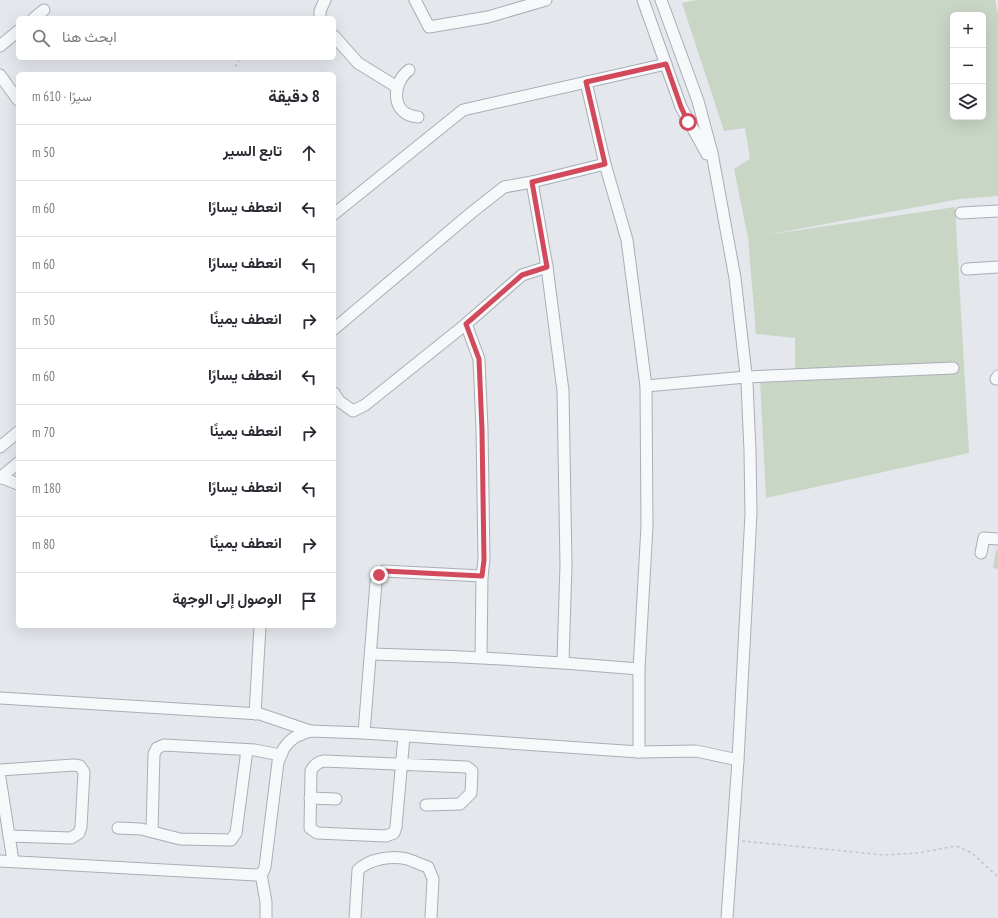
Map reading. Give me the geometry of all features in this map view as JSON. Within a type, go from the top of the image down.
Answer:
[{"type":"street","points":[[320,16],[320,11],[326,0]]},
{"type":"street","points":[[415,0],[429,27],[488,17],[546,0]]},
{"type":"street","points":[[643,0],[684,115],[703,146],[715,171]]},
{"type":"street","points":[[662,0],[698,101],[712,153],[735,278],[746,377],[751,507],[738,760],[727,918]]},
{"type":"street","points":[[36,16],[44,10]]},
{"type":"street","points":[[0,46],[16,33]]},
{"type":"street","points":[[336,38],[358,62],[397,87]]},
{"type":"street","points":[[336,212],[463,110],[666,64]]},
{"type":"street","points":[[409,70],[402,77],[397,87],[397,101],[401,110],[409,115],[418,117]]},
{"type":"street","points":[[0,76],[16,97]]},
{"type":"street","points":[[586,82],[605,164],[627,240],[646,386],[648,526],[639,669],[639,752]]},
{"type":"street","points":[[336,327],[504,187],[532,182],[605,164]]},
{"type":"street","points":[[532,182],[547,267],[563,391],[566,565],[563,662]]},
{"type":"street","points":[[961,213],[998,211]]},
{"type":"street","points":[[336,396],[353,411],[365,405],[466,324],[522,275],[547,267]]},
{"type":"street","points":[[967,269],[998,268]]},
{"type":"street","points":[[466,324],[479,359],[482,430],[484,560],[482,576],[481,657]]},
{"type":"street","points":[[646,386],[746,377],[952,368]]},
{"type":"street","points":[[0,447],[16,434]]},
{"type":"street","points":[[16,464],[1,475],[16,483]]},
{"type":"street","points":[[981,554],[984,538],[998,539]]},
{"type":"street","points":[[364,733],[376,582],[379,575],[384,571],[482,576]]},
{"type":"street","points":[[255,714],[260,628]]},
{"type":"street","points":[[371,654],[481,657],[563,662],[639,669]]},
{"type":"street","points":[[0,698],[265,715],[310,732]]},
{"type":"street","points":[[266,918],[266,902],[261,874],[265,867],[276,770],[280,755],[284,748],[295,737],[310,732],[364,733],[639,752],[696,751],[738,760]]},
{"type":"street","points":[[404,736],[402,765],[396,830],[392,835],[314,832],[309,825],[311,771],[318,762],[324,761],[402,765],[467,768],[472,771],[471,791],[462,802],[455,805],[426,805]]},
{"type":"street","points":[[152,831],[154,754],[157,748],[164,745],[247,750],[280,755]]},
{"type":"street","points":[[118,828],[152,831],[180,839],[231,840],[236,833],[247,750]]},
{"type":"street","points":[[0,770],[74,765],[80,766],[84,772],[81,827],[77,835],[71,838],[9,836]]},
{"type":"street","points":[[0,778],[13,861]]},
{"type":"street","points":[[310,798],[336,799]]},
{"type":"street","points":[[355,918],[358,870],[365,863],[386,858],[406,858],[428,867],[433,879],[431,918]]},
{"type":"street","points":[[0,861],[256,875],[261,874]]},
{"type":"path","points":[[235,67],[239,60]]},
{"type":"path","points":[[732,840],[885,855],[918,853],[956,846],[972,853],[998,877]]},
{"type":"green space","points":[[696,0],[995,0],[998,14],[998,196],[960,199],[766,235],[955,207],[969,453],[766,498],[760,379],[795,373],[795,338],[756,334],[748,238],[734,169],[750,159],[745,128],[724,131],[682,3]]},
{"type":"green space","points":[[996,550],[998,550],[998,569],[993,568]]},
{"type":"route","points":[[379,575],[384,571],[482,576],[484,560],[482,430],[479,359],[466,324],[522,275],[547,267],[532,182],[605,164],[586,82],[666,64],[684,115],[688,122]]}]
